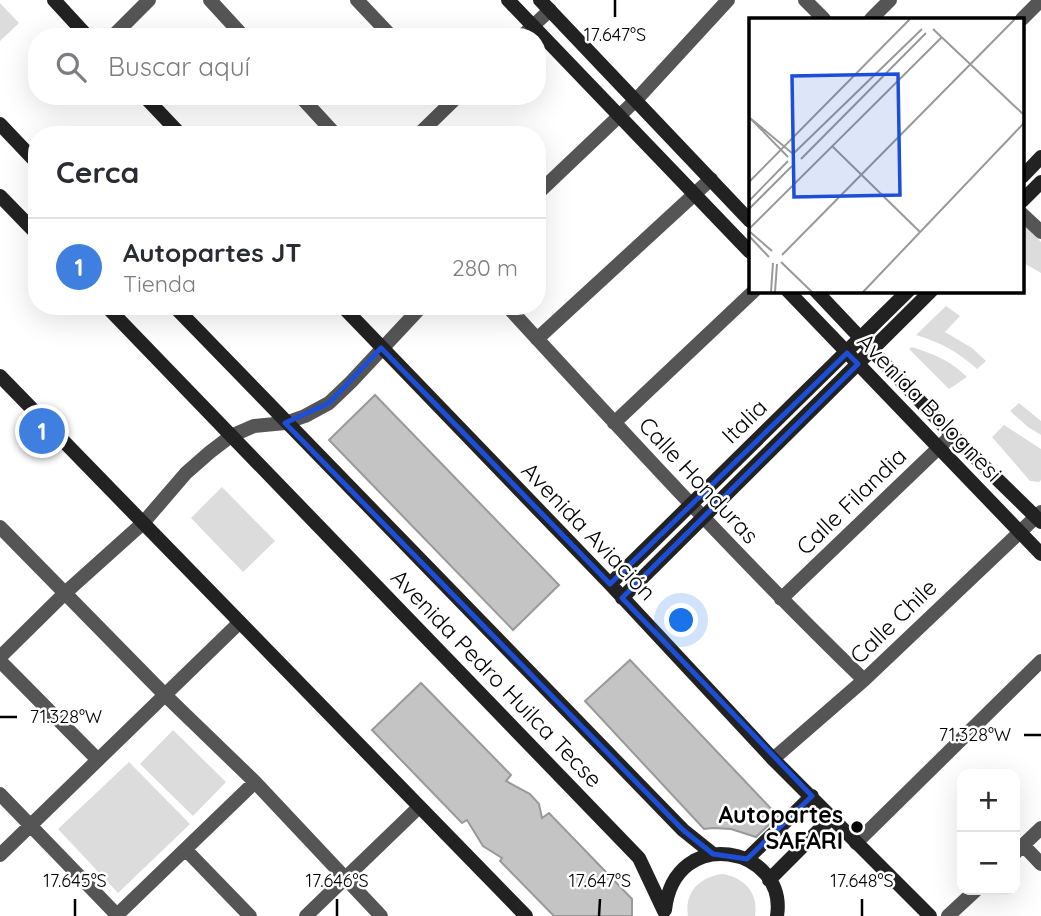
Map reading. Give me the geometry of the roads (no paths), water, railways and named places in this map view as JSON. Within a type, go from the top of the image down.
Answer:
[{"type":"street","points":[[54,0],[80,28]]},
{"type":"street","points":[[121,28],[149,0]]},
{"type":"street","points":[[210,0],[236,28]]},
{"type":"street","points":[[357,0],[383,28]]},
{"type":"street","points":[[508,0],[533,26],[545,5],[749,219]]},
{"type":"street","points":[[546,186],[636,100],[728,0]]},
{"type":"street","points":[[804,0],[823,18]]},
{"type":"street","points":[[872,18],[890,0]]},
{"type":"street","points":[[1023,18],[1041,0]]},
{"type":"street","points":[[546,39],[749,250]]},
{"type":"street","points":[[153,105],[172,126]]},
{"type":"street","points":[[308,105],[328,126]]},
{"type":"street","points":[[427,126],[446,105]]},
{"type":"street","points":[[0,124],[28,154]]},
{"type":"street","points":[[1024,175],[1041,158]]},
{"type":"street","points":[[537,339],[711,179]]},
{"type":"street","points":[[1024,199],[1041,182]]},
{"type":"street","points":[[0,196],[28,225]]},
{"type":"street","points":[[1024,216],[1041,232]]},
{"type":"street","points":[[614,423],[753,292]]},
{"type":"street","name":"Avenida Bolognesi","points":[[789,292],[1041,554]]},
{"type":"street","name":"Avenida Bolognesi","points":[[817,292],[952,435],[1039,517]]},
{"type":"street","name":"Italia","points":[[610,584],[907,292]]},
{"type":"street","points":[[622,598],[930,292]]},
{"type":"street","name":"Avenida Pedro Huilca Tecse","points":[[115,315],[639,858],[665,914]]},
{"type":"street","name":"Avenida Pedro Huilca Tecse","points":[[183,315],[683,830],[713,853]]},
{"type":"street","name":"Avenida Aviación","points":[[351,315],[610,584],[773,759],[930,916]]},
{"type":"street","points":[[99,760],[0,659],[65,593],[143,523],[186,473],[231,436],[254,426],[285,423],[329,403],[413,315]]},
{"type":"street","name":"Calle Honduras","points":[[515,315],[703,519],[864,680]]},
{"type":"street","points":[[0,376],[526,916]]},
{"type":"street","name":"Calle Filandia","points":[[781,599],[952,435]]},
{"type":"street","name":"Calle Chile","points":[[773,759],[864,680],[1019,531],[1039,517]]},
{"type":"street","points":[[0,527],[165,695],[255,782],[381,916]]},
{"type":"street","points":[[0,855],[239,623]]},
{"type":"street","points":[[856,843],[1041,661]]},
{"type":"street","points":[[0,794],[117,915],[255,782]]},
{"type":"street","points":[[747,859],[812,796]]},
{"type":"street","points":[[306,916],[419,807]]},
{"type":"street","points":[[769,880],[832,817]]},
{"type":"street","points":[[1020,848],[1041,828]]},
{"type":"street","points":[[186,850],[250,916]]},
{"type":"street","points":[[1020,850],[1041,864]]},
{"type":"street","points":[[665,914],[666,895],[673,880],[684,867],[697,858],[713,853],[725,853],[747,859],[760,868],[776,895],[777,916]]},
{"type":"street","points":[[948,916],[971,895]]},
{"type":"place","name":"Autopartes JT","points":[[42,431]]},
{"type":"place","name":"Autopartes SAFARI","points":[[857,827]]}]
